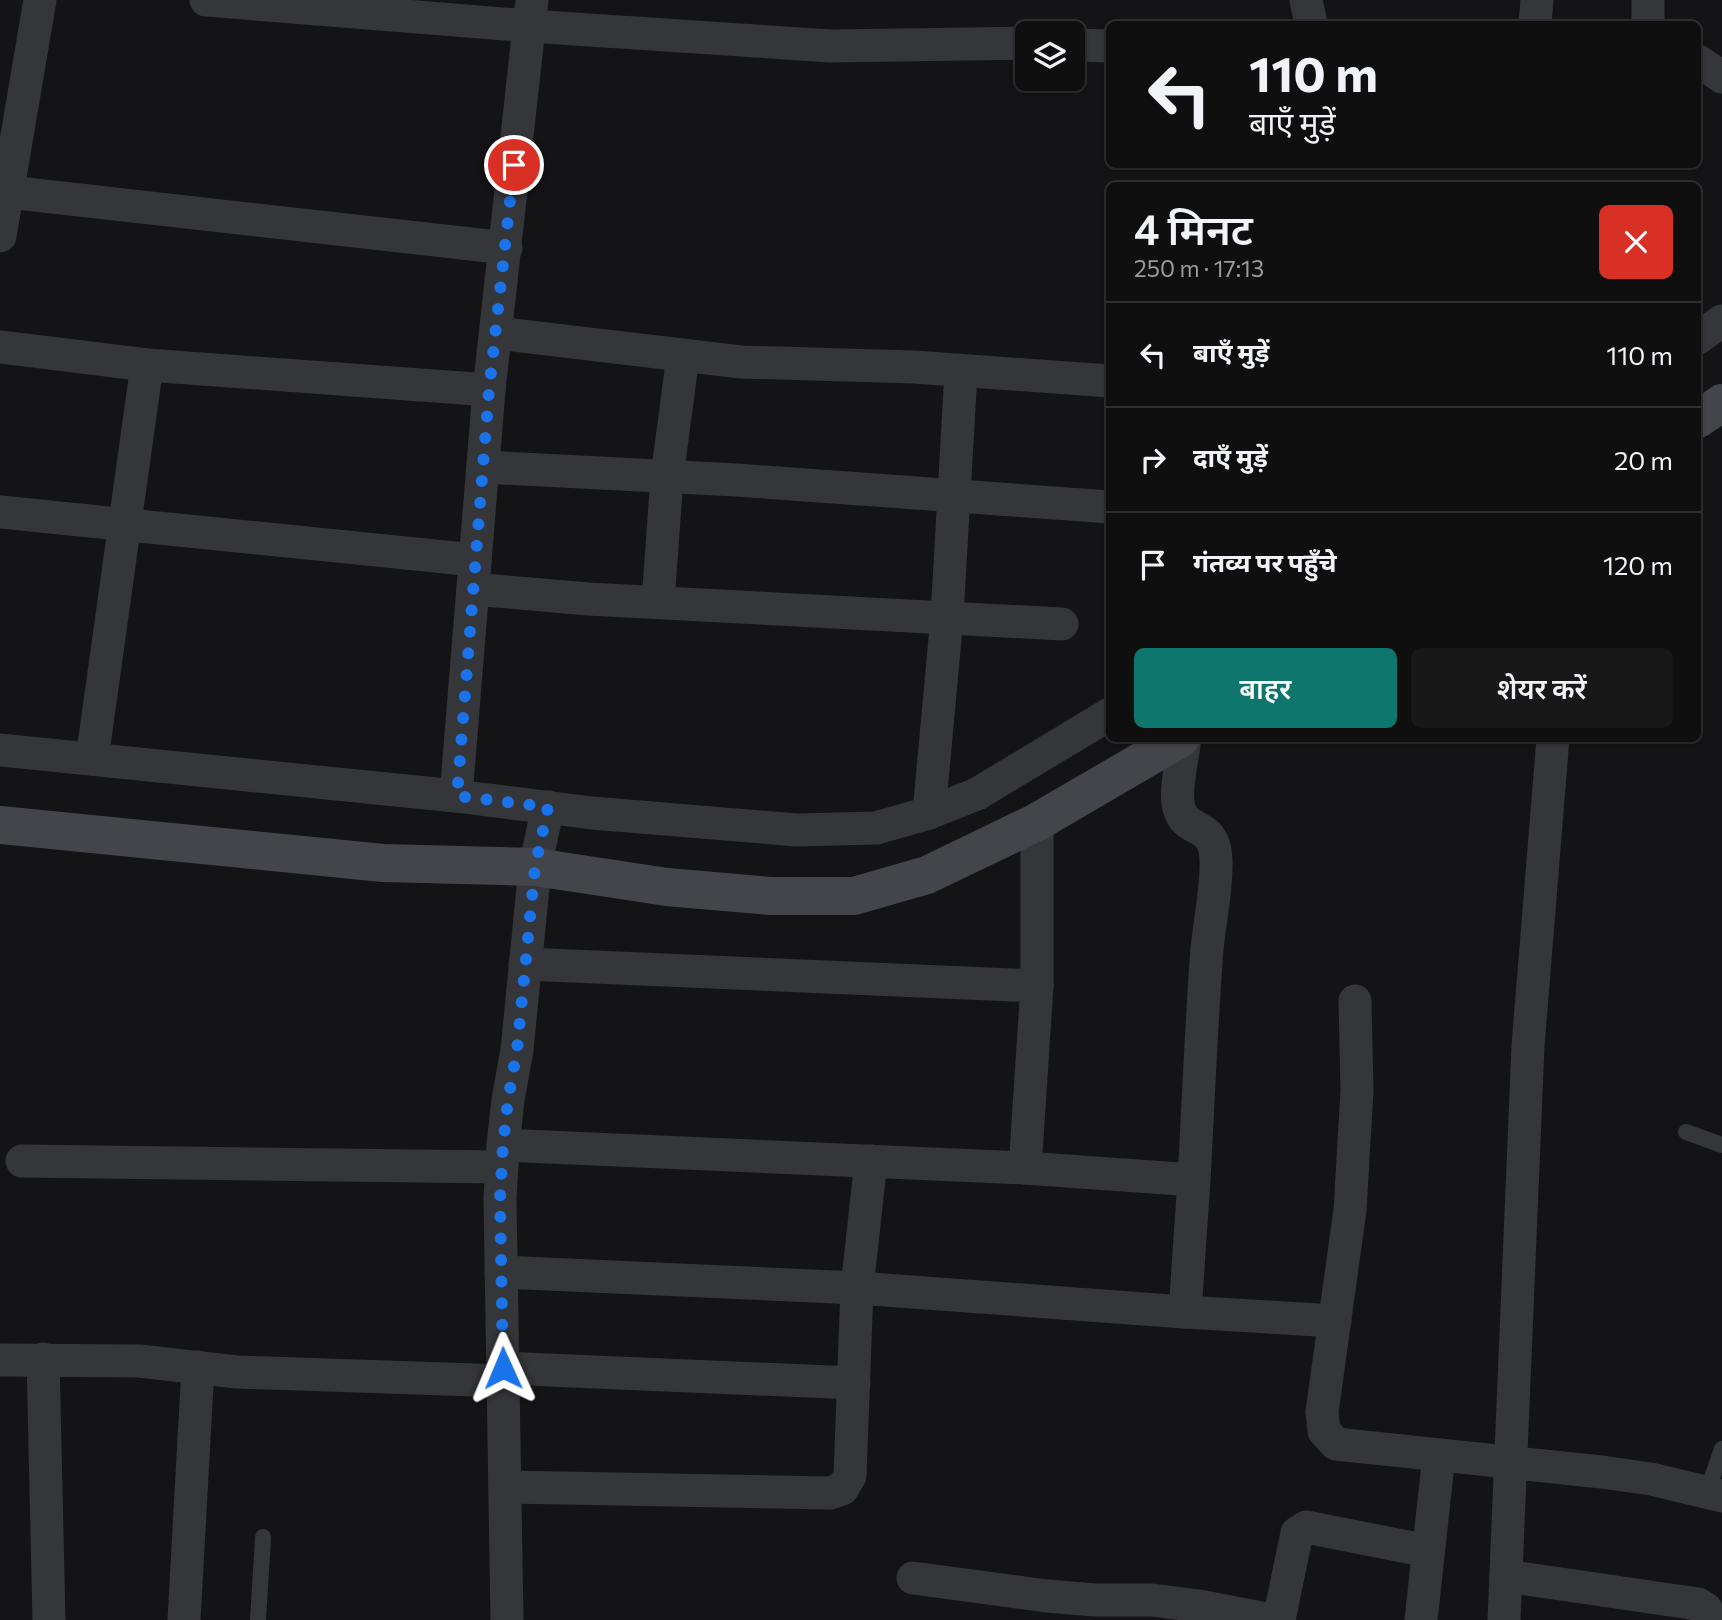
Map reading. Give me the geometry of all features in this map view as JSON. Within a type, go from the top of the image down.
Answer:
[{"type":"street","points":[[0,236],[40,0]]},
{"type":"street","points":[[206,0],[530,13],[831,46],[1015,43]]},
{"type":"street","points":[[1306,0],[1310,21]]},
{"type":"street","points":[[1535,21],[1537,0]]},
{"type":"street","points":[[1648,0],[1648,21]]},
{"type":"street","points":[[457,796],[489,390],[530,13]]},
{"type":"street","points":[[1085,45],[1106,46]]},
{"type":"street","points":[[1701,63],[1722,77]]},
{"type":"street","points":[[8,192],[506,248]]},
{"type":"street","points":[[1701,336],[1722,321]]},
{"type":"street","points":[[496,333],[741,362],[914,367],[1106,381]]},
{"type":"street","points":[[0,347],[147,365],[489,390]]},
{"type":"street","points":[[658,602],[667,477],[682,356]]},
{"type":"street","points":[[92,760],[147,365]]},
{"type":"street","points":[[929,813],[947,617],[961,372]]},
{"type":"street","points":[[1701,417],[1722,403]]},
{"type":"street","points":[[483,467],[1106,507]]},
{"type":"street","points":[[0,512],[126,524],[658,602],[1062,624]]},
{"type":"street","points":[[0,825],[383,863],[542,836],[876,828],[929,813],[977,794],[1106,716]]},
{"type":"street","points":[[0,750],[457,796],[542,836],[667,887],[771,896],[854,896],[927,874],[1037,822],[1176,742]]},
{"type":"street","points":[[1183,742],[1179,809],[1190,825],[1209,834],[1215,844],[1216,856],[1216,881],[1206,958],[1185,1312]]},
{"type":"street","points":[[1504,1620],[1528,1045],[1553,742]]},
{"type":"street","points":[[1025,1168],[1037,986],[1037,822]]},
{"type":"street","points":[[507,1620],[501,1272],[502,1156],[542,836]]},
{"type":"street","points":[[525,964],[1037,986]]},
{"type":"street","points":[[1355,1001],[1357,1091],[1350,1210],[1322,1412],[1324,1432],[1336,1444],[1651,1479],[1714,1494]]},
{"type":"street","points":[[22,1161],[502,1156],[871,1161],[1194,1180]]},
{"type":"street","points":[[505,1487],[830,1493],[842,1489],[850,1476],[857,1288],[871,1161]]},
{"type":"street","points":[[501,1272],[857,1288],[1335,1321]]},
{"type":"street","points":[[43,1359],[49,1620]]},
{"type":"street","points":[[0,1360],[139,1361],[237,1372],[504,1374],[854,1382]]},
{"type":"street","points":[[184,1620],[198,1367]]},
{"type":"street","points":[[1421,1620],[1439,1455]]},
{"type":"street","points":[[1279,1620],[1297,1534],[1306,1527],[1429,1551]]},
{"type":"street","points":[[1506,1576],[1698,1604],[1706,1609],[1708,1620]]},
{"type":"street","points":[[913,1578],[1046,1596],[1095,1600],[1153,1600],[1272,1620]]},
{"type":"lane","points":[[1686,1132],[1722,1145]]},
{"type":"lane","points":[[1714,1494],[1722,1449]]},
{"type":"lane","points":[[258,1620],[263,1537]]},
{"type":"route","points":[[503,1368],[500,1199],[503,1145],[517,1050],[535,867],[548,807],[457,796],[489,390],[514,165]]}]
